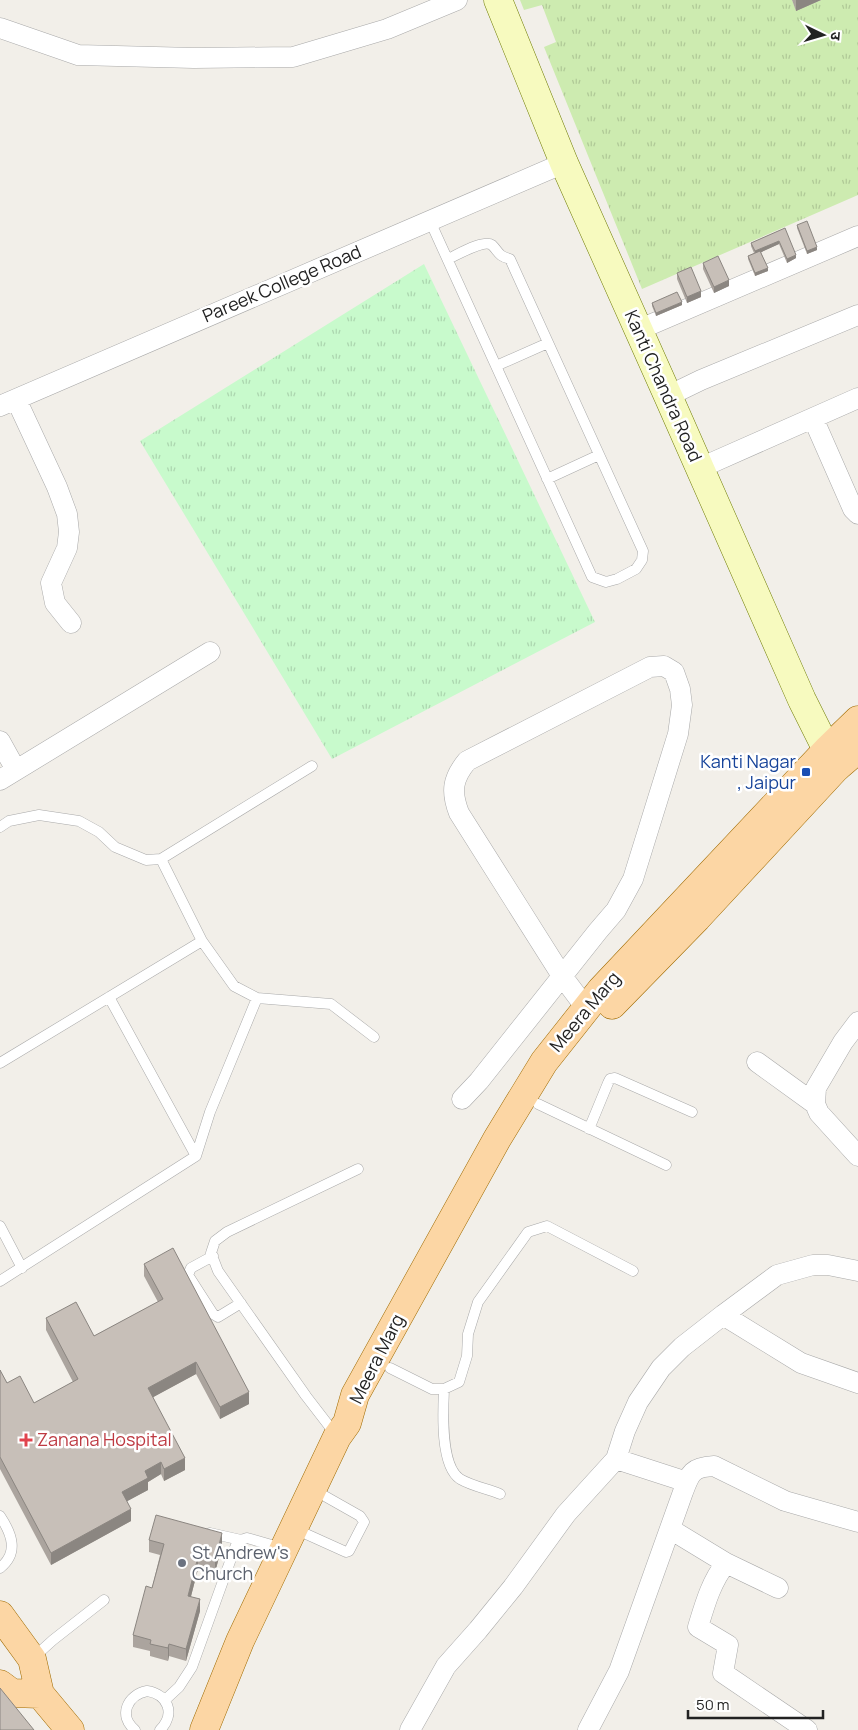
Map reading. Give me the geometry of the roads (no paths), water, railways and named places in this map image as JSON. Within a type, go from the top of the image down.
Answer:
[{"type":"main road","name":"Meera Marg","points":[[342,1430],[367,1411],[508,1153],[568,1055],[612,1005],[697,918],[832,759],[858,720]]},
{"type":"main road","name":"Meera Marg","points":[[342,1430],[354,1395],[497,1139],[544,1062],[601,990],[832,759],[858,749]]},
{"type":"main road","points":[[204,1730],[240,1641],[342,1430]]},
{"type":"main road","points":[[0,1615],[32,1659],[40,1694],[70,1730]]},
{"type":"main road","points":[[0,1684],[12,1693],[40,1694]]},
{"type":"street","points":[[0,28],[78,55],[293,58],[387,29],[457,0]]},
{"type":"street","name":"Kanti Chandra Road","points":[[498,0],[564,163],[802,700],[832,759]]},
{"type":"street","name":"Pareek College Road","points":[[8,403],[564,163]]},
{"type":"street","points":[[638,330],[858,236]]},
{"type":"street","points":[[668,396],[701,380],[858,315]]},
{"type":"street","points":[[700,468],[858,398]]},
{"type":"street","points":[[8,403],[57,487],[67,514],[69,532],[67,548],[51,583],[56,603],[71,623]]},
{"type":"street","points":[[813,418],[853,509],[858,514]]},
{"type":"street","points":[[0,741],[8,775],[210,652]]},
{"type":"street","points":[[462,1099],[479,1081],[562,976],[616,910],[633,879],[678,734],[682,706],[680,689],[674,672],[664,666],[650,667],[467,761],[459,771],[454,784],[454,800],[459,813],[562,976],[586,1008]]},
{"type":"street","points":[[814,1104],[816,1088],[856,1029]]},
{"type":"street","points":[[757,1062],[814,1104],[819,1113],[858,1156]]},
{"type":"street","points":[[410,1730],[446,1666],[513,1587],[566,1514],[616,1459],[625,1431],[638,1402],[661,1368],[682,1347],[777,1275],[813,1265],[828,1265],[858,1271]]},
{"type":"street","points":[[723,1315],[801,1363],[858,1383]]},
{"type":"street","points":[[616,1459],[687,1482]]},
{"type":"street","points":[[588,1730],[619,1671],[687,1482],[695,1470],[702,1466],[714,1466],[785,1501],[858,1522]]},
{"type":"street","points":[[670,1529],[726,1563],[778,1588]]},
{"type":"street","points":[[726,1563],[717,1575],[706,1600],[698,1627],[728,1645],[723,1673],[807,1730]]},
{"type":"lane","points":[[430,220],[592,578],[606,582],[636,570],[642,560],[642,551],[510,259],[503,257],[491,244],[483,243],[448,259]]},
{"type":"lane","points":[[496,366],[548,343]]},
{"type":"lane","points":[[547,479],[599,455]]},
{"type":"lane","points":[[0,827],[9,821],[39,815],[79,821],[99,832],[115,846],[146,860],[161,859],[312,766]]},
{"type":"lane","points":[[161,859],[202,941],[234,986],[257,998],[332,1004],[374,1037]]},
{"type":"lane","points":[[0,1063],[202,941]]},
{"type":"lane","points":[[109,997],[196,1156]]},
{"type":"lane","points":[[0,1281],[196,1156],[210,1112],[257,998]]},
{"type":"lane","points":[[589,1129],[610,1079],[615,1078],[692,1112]]},
{"type":"lane","points":[[538,1104],[666,1165]]},
{"type":"lane","points":[[342,1430],[306,1396],[218,1271],[211,1253],[215,1241],[227,1232],[358,1169]]},
{"type":"lane","points":[[0,1226],[22,1268]]},
{"type":"lane","points":[[390,1368],[432,1389],[444,1389],[459,1382],[467,1356],[468,1334],[478,1302],[528,1232],[547,1226],[633,1271]]},
{"type":"lane","points":[[213,1256],[191,1268],[188,1275],[213,1314],[218,1317],[241,1303]]},
{"type":"lane","points":[[444,1389],[443,1418],[447,1459],[458,1478],[500,1494]]},
{"type":"lane","points":[[165,1700],[179,1687],[192,1667],[236,1544],[247,1538],[290,1539],[346,1552],[349,1551],[364,1522],[360,1516],[313,1490]]},
{"type":"lane","points":[[0,1516],[10,1532],[12,1545],[12,1552],[8,1562],[0,1568]]},
{"type":"lane","points":[[204,1531],[241,1540]]},
{"type":"lane","points":[[32,1659],[104,1600]]},
{"type":"lane","points":[[133,1730],[128,1723],[126,1708],[128,1702],[133,1696],[147,1691],[154,1692],[165,1700],[169,1713],[167,1720],[160,1730]]},
{"type":"place","name":"Kanti Nagar , Jaipur","points":[[806,772]]},
{"type":"place","name":"Zanana Hospital","points":[[26,1440]]},
{"type":"place","name":"St Andrew's Church","points":[[182,1563]]}]
